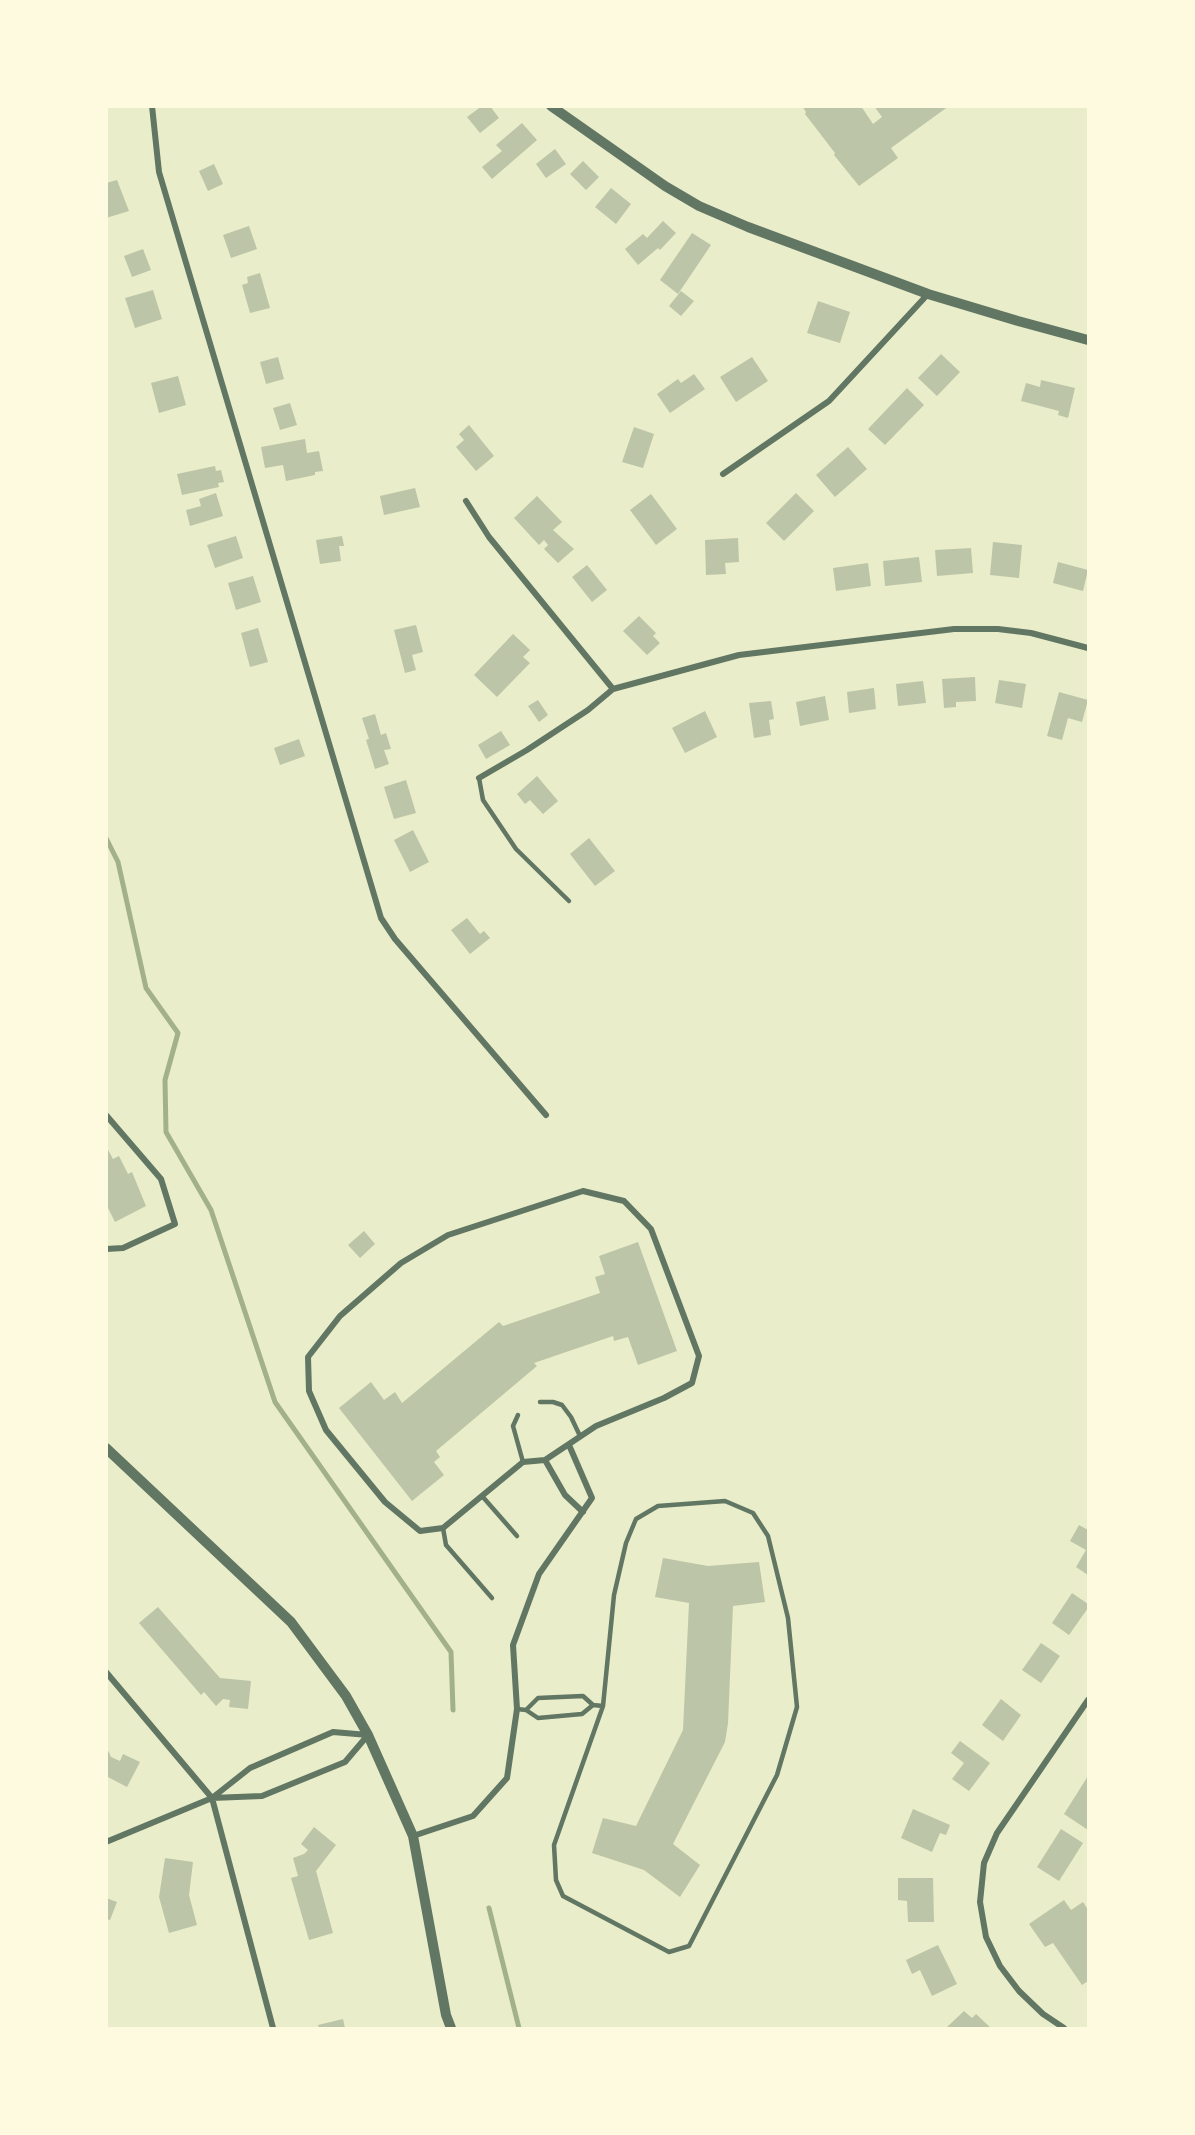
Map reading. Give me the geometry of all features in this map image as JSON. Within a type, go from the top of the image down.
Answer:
[{"type":"street","points":[[152,106],[159,172],[381,918],[395,939],[546,1115]]},
{"type":"street","points":[[551,106],[665,186],[699,206],[748,227],[928,294],[1089,340]]},
{"type":"street","points":[[723,474],[829,401],[928,294]]},
{"type":"street","points":[[466,501],[489,537],[613,689]]},
{"type":"street","points":[[479,778],[588,710],[613,689],[739,654],[954,629],[998,629],[1031,633],[1089,648]]},
{"type":"street","points":[[106,1115],[161,1179],[175,1224],[123,1248],[106,1248]]},
{"type":"street","points":[[583,1191],[624,1201],[651,1229],[699,1356],[692,1383],[664,1398],[596,1426],[580,1436],[569,1446],[545,1460],[523,1461],[443,1528],[420,1531],[385,1502],[326,1430],[309,1391],[308,1356],[340,1316],[401,1263],[448,1235],[583,1191]]},
{"type":"street","points":[[413,1836],[473,1816],[507,1778],[517,1709],[513,1645],[539,1574],[592,1498],[569,1446]]},
{"type":"street","points":[[106,1448],[291,1622],[346,1696],[368,1735],[413,1836],[446,2015],[451,2028]]},
{"type":"street","points":[[545,1460],[565,1494],[582,1512]]},
{"type":"street","points":[[106,1672],[212,1798],[273,2028]]},
{"type":"street","points":[[1064,2028],[1042,2014],[1000,1966],[986,1937],[980,1902],[984,1863],[998,1833],[1089,1700]]},
{"type":"street","points":[[106,1842],[212,1798],[250,1768],[333,1732],[368,1735]]},
{"type":"street","points":[[212,1798],[262,1796],[345,1762],[368,1735]]},
{"type":"lane","points":[[479,778],[483,800],[516,849],[569,901]]},
{"type":"lane","points":[[540,1402],[553,1402],[562,1406],[571,1417],[580,1436]]},
{"type":"lane","points":[[519,1415],[513,1426],[523,1461]]},
{"type":"lane","points":[[482,1496],[517,1536]]},
{"type":"lane","points":[[725,1502],[753,1513],[768,1536],[788,1618],[797,1707],[777,1775],[689,1946],[669,1952],[563,1896],[556,1880],[554,1845],[603,1706],[614,1595],[626,1543],[636,1520],[658,1506],[725,1502]]},
{"type":"lane","points":[[443,1528],[446,1545],[492,1598]]},
{"type":"lane","points":[[526,1710],[538,1698],[583,1696],[592,1706]]},
{"type":"lane","points":[[517,1709],[526,1710],[538,1718],[582,1714],[592,1706],[603,1706]]},
{"type":"building","points":[[482,106],[490,106],[499,118],[480,133],[467,117]]},
{"type":"building","points":[[802,106],[861,106],[873,124],[882,117],[874,106],[949,106],[891,148],[898,158],[859,186],[834,155],[835,153],[805,114]]},
{"type":"building","points":[[522,123],[537,140],[492,179],[482,167],[502,151],[496,145]]},
{"type":"building","points":[[555,149],[566,164],[546,178],[536,164]]},
{"type":"building","points":[[583,161],[599,177],[586,190],[570,174]]},
{"type":"building","points":[[214,164],[223,184],[208,191],[199,171]]},
{"type":"building","points":[[117,180],[129,211],[106,218],[106,183]]},
{"type":"building","points":[[611,188],[631,204],[616,224],[595,207]]},
{"type":"building","points":[[663,221],[676,233],[660,250],[658,248],[638,265],[625,249],[643,234],[647,238]]},
{"type":"building","points":[[249,226],[257,249],[231,258],[223,235]]},
{"type":"building","points":[[692,233],[711,245],[678,294],[660,280]]},
{"type":"building","points":[[143,249],[151,270],[132,277],[124,256]]},
{"type":"building","points":[[260,273],[270,308],[250,313],[242,285],[248,283],[247,277]]},
{"type":"building","points":[[153,290],[162,319],[135,328],[125,298]]},
{"type":"building","points":[[681,291],[694,301],[681,316],[669,306]]},
{"type":"building","points":[[818,301],[850,312],[840,343],[807,333]]},
{"type":"building","points":[[941,354],[960,372],[937,396],[918,378]]},
{"type":"building","points":[[278,357],[284,379],[266,384],[260,362]]},
{"type":"building","points":[[752,357],[768,381],[736,402],[720,377]]},
{"type":"building","points":[[694,374],[705,389],[670,413],[657,394],[678,379],[681,383]]},
{"type":"building","points":[[178,376],[186,405],[159,413],[151,383]]},
{"type":"building","points":[[1041,380],[1075,388],[1068,418],[1058,415],[1059,411],[1021,401],[1026,383],[1040,387]]},
{"type":"building","points":[[907,388],[924,405],[885,445],[868,429]]},
{"type":"building","points":[[290,403],[297,425],[280,430],[273,408]]},
{"type":"building","points":[[469,425],[494,456],[476,471],[456,447],[464,440],[459,434]]},
{"type":"building","points":[[634,427],[654,434],[643,468],[622,462]]},
{"type":"building","points":[[305,439],[307,453],[319,451],[323,471],[286,481],[283,465],[265,468],[261,447]]},
{"type":"building","points":[[848,447],[867,469],[835,497],[816,475]]},
{"type":"building","points":[[215,466],[216,471],[221,470],[224,482],[218,483],[219,487],[182,495],[177,474]]},
{"type":"building","points":[[415,488],[420,507],[384,515],[380,496]]},
{"type":"building","points":[[216,493],[223,516],[190,526],[186,510],[201,506],[199,499]]},
{"type":"building","points":[[796,493],[814,511],[784,541],[766,523]]},
{"type":"building","points":[[651,494],[677,529],[656,545],[630,510]]},
{"type":"building","points":[[537,496],[562,522],[553,530],[574,549],[558,563],[544,549],[548,545],[544,540],[539,545],[514,518]]},
{"type":"building","points":[[236,536],[243,558],[215,568],[207,545]]},
{"type":"building","points":[[342,536],[344,546],[339,546],[341,561],[320,564],[316,540]]},
{"type":"building","points":[[738,538],[739,562],[725,563],[726,574],[706,575],[705,540]]},
{"type":"building","points":[[993,542],[1022,545],[1019,578],[990,575]]},
{"type":"building","points":[[971,548],[973,573],[937,576],[935,550]]},
{"type":"building","points":[[919,557],[922,582],[885,586],[883,561]]},
{"type":"building","points":[[1058,562],[1088,570],[1083,591],[1053,583]]},
{"type":"building","points":[[868,563],[871,586],[836,591],[833,568]]},
{"type":"building","points":[[587,565],[607,590],[592,602],[572,577]]},
{"type":"building","points":[[253,576],[261,602],[236,610],[228,583]]},
{"type":"building","points":[[639,616],[656,633],[653,636],[660,643],[647,655],[623,631]]},
{"type":"building","points":[[416,625],[423,652],[412,655],[416,670],[405,673],[394,630]]},
{"type":"building","points":[[258,628],[268,662],[250,667],[241,633]]},
{"type":"building","points":[[513,634],[530,650],[523,657],[530,663],[497,697],[474,675]]},
{"type":"building","points":[[975,677],[976,701],[956,702],[956,707],[944,708],[942,679]]},
{"type":"building","points":[[999,680],[1026,684],[1022,708],[995,703]]},
{"type":"building","points":[[923,681],[926,703],[898,706],[896,684]]},
{"type":"building","points":[[874,688],[876,709],[849,713],[847,692]]},
{"type":"building","points":[[1059,692],[1088,700],[1082,722],[1068,718],[1062,740],[1047,736]]},
{"type":"building","points":[[825,696],[829,720],[800,726],[796,702]]},
{"type":"building","points":[[538,700],[548,715],[539,722],[528,706]]},
{"type":"building","points":[[771,701],[774,719],[769,720],[771,735],[754,738],[749,703]]},
{"type":"building","points":[[705,711],[717,737],[685,753],[672,728]]},
{"type":"building","points":[[375,714],[381,735],[386,733],[391,749],[384,750],[389,764],[375,769],[362,718]]},
{"type":"building","points":[[501,731],[510,745],[486,759],[478,745]]},
{"type":"building","points":[[299,739],[305,756],[280,765],[274,748]]},
{"type":"building","points":[[537,776],[558,801],[543,814],[530,800],[525,804],[517,794]]},
{"type":"building","points":[[406,780],[416,813],[394,819],[384,787]]},
{"type":"building","points":[[413,830],[429,862],[410,872],[394,840]]},
{"type":"building","points":[[589,838],[615,871],[595,886],[570,854]]},
{"type":"building","points":[[467,918],[480,934],[484,931],[490,938],[470,954],[451,930]]},
{"type":"building","points":[[106,1146],[113,1159],[119,1156],[128,1174],[132,1172],[146,1206],[115,1222],[106,1204],[108,1203],[106,1199]]},
{"type":"building","points":[[364,1231],[375,1244],[360,1258],[348,1245]]},
{"type":"building","points":[[638,1242],[677,1351],[638,1365],[628,1337],[614,1341],[613,1336],[534,1363],[537,1366],[436,1451],[440,1457],[434,1462],[444,1475],[412,1501],[339,1408],[371,1382],[384,1400],[395,1392],[402,1403],[499,1322],[503,1326],[600,1293],[595,1277],[605,1274],[599,1256]]},
{"type":"building","points":[[1079,1525],[1088,1530],[1088,1575],[1076,1567],[1086,1550],[1070,1541]]},
{"type":"building","points":[[663,1558],[708,1566],[759,1562],[765,1602],[733,1606],[728,1723],[725,1742],[673,1844],[700,1865],[680,1897],[644,1870],[592,1853],[603,1818],[636,1826],[683,1730],[689,1603],[655,1597]]},
{"type":"building","points":[[1072,1593],[1088,1604],[1088,1608],[1069,1635],[1052,1623]]},
{"type":"building","points":[[158,1607],[220,1678],[251,1681],[248,1709],[229,1707],[230,1700],[223,1699],[216,1706],[204,1692],[201,1695],[139,1623]]},
{"type":"building","points":[[1041,1643],[1060,1656],[1041,1683],[1022,1670]]},
{"type":"building","points":[[1001,1699],[1021,1715],[1003,1741],[982,1725]]},
{"type":"building","points":[[960,1741],[990,1763],[969,1791],[952,1779],[964,1763],[951,1753]]},
{"type":"building","points":[[106,1746],[111,1757],[120,1761],[123,1754],[140,1762],[127,1787],[106,1776]]},
{"type":"building","points":[[1088,1776],[1088,1830],[1064,1814]]},
{"type":"building","points":[[913,1809],[950,1825],[946,1835],[940,1833],[932,1852],[901,1838]]},
{"type":"building","points":[[314,1827],[336,1845],[316,1871],[333,1933],[309,1940],[291,1878],[298,1876],[293,1858],[308,1850],[301,1844]]},
{"type":"building","points":[[1061,1829],[1083,1843],[1059,1881],[1037,1867]]},
{"type":"building","points":[[165,1858],[193,1862],[189,1895],[197,1925],[169,1933],[159,1897]]},
{"type":"building","points":[[898,1878],[933,1878],[934,1922],[908,1922],[907,1901],[898,1900]]},
{"type":"building","points":[[106,1898],[117,1902],[110,1920],[106,1919]]},
{"type":"building","points":[[1064,1900],[1071,1910],[1083,1902],[1088,1910],[1088,1981],[1082,1985],[1053,1943],[1045,1947],[1029,1924]]},
{"type":"building","points":[[938,1945],[957,1984],[932,1996],[920,1970],[912,1974],[906,1960]]},
{"type":"building","points":[[964,2011],[972,2018],[976,2014],[991,2028],[946,2028]]},
{"type":"building","points":[[343,2019],[345,2028],[319,2028],[318,2025]]},
{"type":"waterway","points":[[106,838],[118,862],[146,988],[178,1033],[165,1080],[166,1132],[211,1210],[275,1402],[451,1652],[453,1710]]},
{"type":"waterway","points":[[489,1908],[519,2028]]}]
